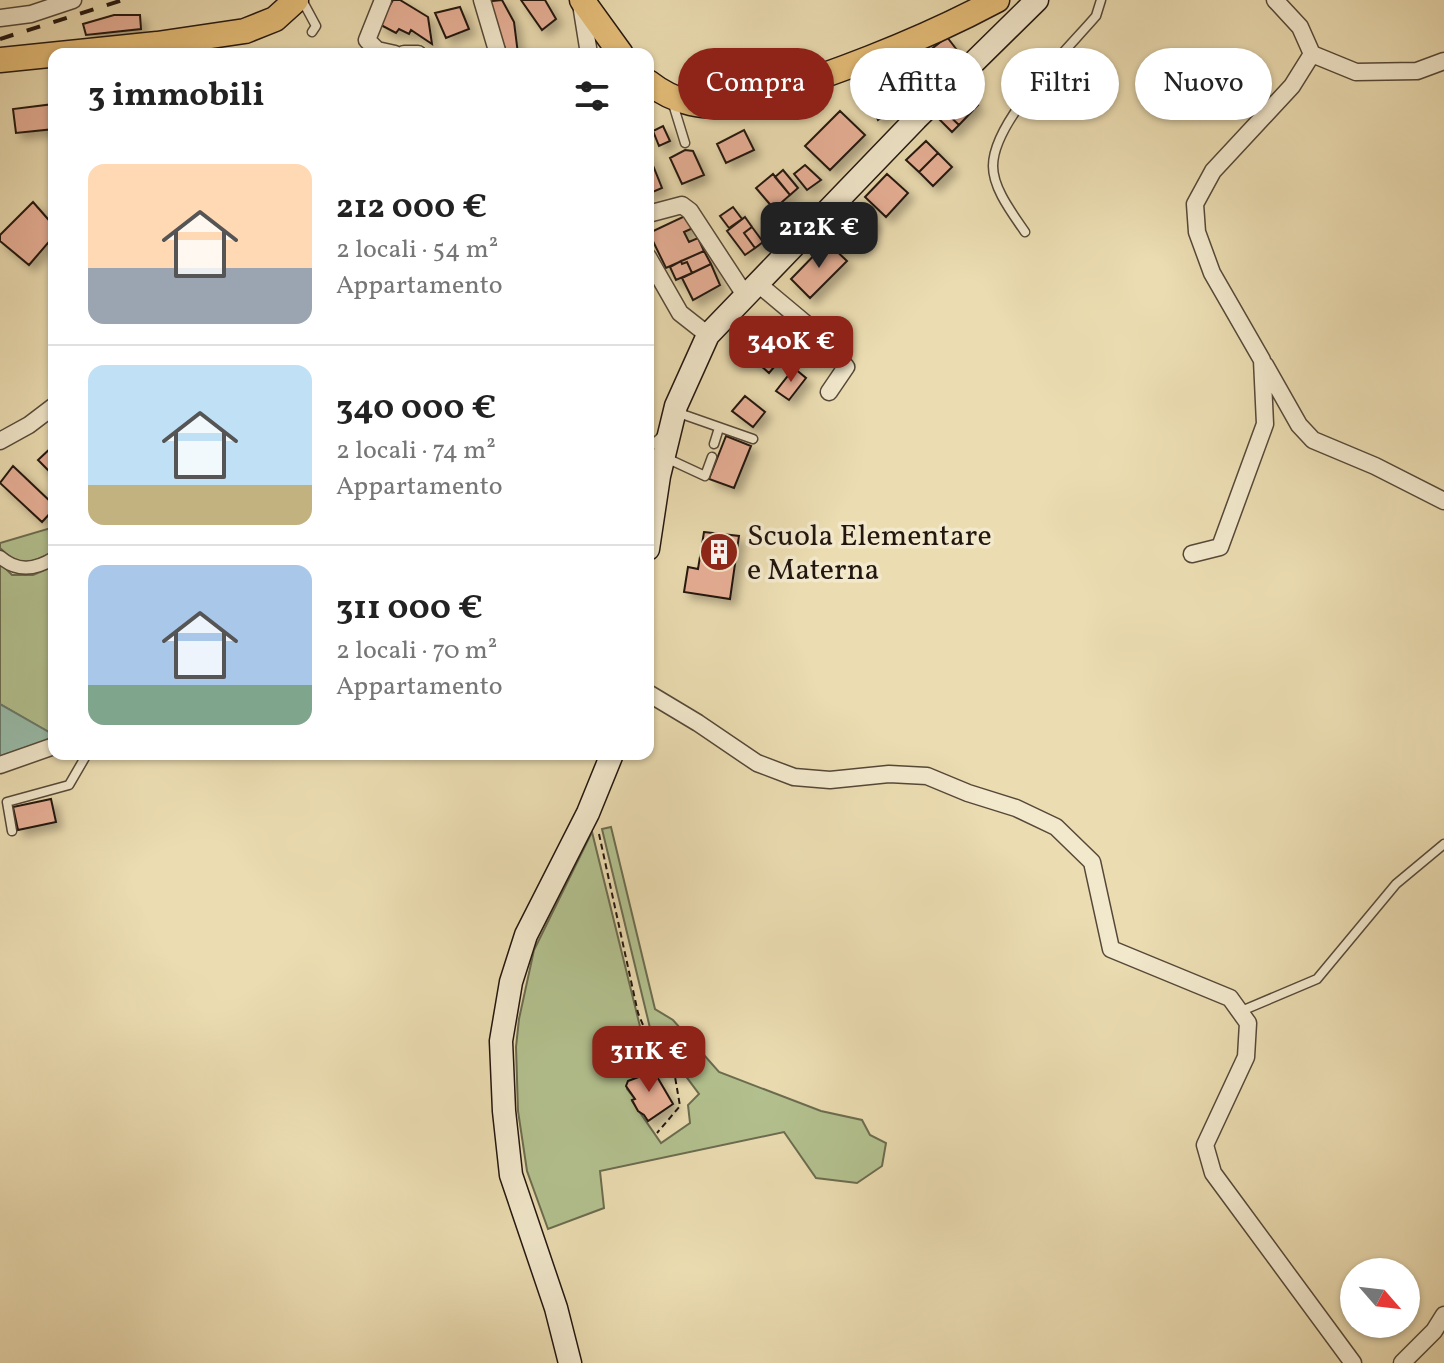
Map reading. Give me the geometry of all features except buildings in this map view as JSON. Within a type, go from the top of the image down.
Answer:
[{"type":"main road","points":[[118,48],[245,31],[275,19],[296,0]]},
{"type":"main road","points":[[581,0],[617,48]]},
{"type":"main road","points":[[658,93],[692,105],[722,107],[739,104],[844,68],[945,26],[997,0]]},
{"type":"main road","points":[[655,464],[689,373],[708,335],[1037,0]]},
{"type":"main road","points":[[0,60],[48,55]]},
{"type":"main road","points":[[570,1363],[556,1308],[511,1175],[501,1041],[511,982],[526,935],[588,813],[610,760]]},
{"type":"street","points":[[0,18],[31,14],[73,0]]},
{"type":"street","points":[[375,48],[367,40],[383,0]]},
{"type":"street","points":[[482,0],[496,48]]},
{"type":"street","points":[[581,0],[588,48]]},
{"type":"street","points":[[1275,0],[1300,27],[1312,54],[1356,72],[1417,71],[1444,61]]},
{"type":"street","points":[[1312,54],[1292,86],[1213,171],[1195,204],[1197,232],[1212,273],[1299,425],[1313,440],[1375,466],[1444,501]]},
{"type":"street","points":[[654,212],[682,205],[751,289],[818,334],[846,367],[829,392]]},
{"type":"street","points":[[654,268],[680,313],[708,335]]},
{"type":"street","points":[[1192,554],[1220,547],[1265,424],[1262,360]]},
{"type":"street","points":[[0,441],[48,411]]},
{"type":"street","points":[[0,557],[12,568],[27,569],[48,560]]},
{"type":"street","points":[[654,697],[757,763],[794,777],[830,780],[889,774],[927,776],[1016,808],[1056,827],[1092,862],[1111,949],[1230,998],[1248,1023],[1246,1057],[1205,1145],[1213,1173],[1353,1363]]},
{"type":"street","points":[[0,765],[48,748]]},
{"type":"street","points":[[1402,1363],[1434,1331],[1444,1315]]},
{"type":"lane","points":[[302,0],[316,26],[312,32]]},
{"type":"lane","points":[[1025,232],[1004,199],[993,168],[998,139],[1013,113],[1096,16],[1101,0]]},
{"type":"lane","points":[[658,93],[685,143]]},
{"type":"lane","points":[[673,419],[719,428],[753,439]]},
{"type":"lane","points":[[714,444],[719,428]]},
{"type":"lane","points":[[655,464],[705,476],[712,457]]},
{"type":"lane","points":[[12,831],[7,802],[69,785],[84,760]]},
{"type":"lane","points":[[1239,1012],[1317,979],[1396,884],[1444,844]]},
{"type":"path","points":[[588,813],[594,816],[598,830],[638,1013],[654,1051],[674,1071],[680,1106],[657,1133]]},
{"type":"shaded area","points":[[48,529],[48,555],[32,561],[13,558],[0,548],[0,543]]},
{"type":"shaded area","points":[[0,563],[12,575],[33,575],[48,569],[48,732],[0,704]]},
{"type":"shaded area","points":[[0,704],[48,732],[48,740],[0,756]]},
{"type":"shaded area","points":[[611,827],[655,1009],[673,1020],[719,1072],[821,1111],[862,1120],[870,1135],[886,1143],[882,1166],[857,1183],[816,1178],[784,1132],[600,1171],[604,1208],[548,1229],[527,1171],[518,1111],[516,1047],[519,1019],[534,950],[592,832],[649,1063],[644,1075],[628,1081],[627,1089],[661,1143],[690,1123],[688,1105],[699,1094],[650,1028],[602,829]]},
{"type":"railway","points":[[0,39],[123,0]]},
{"type":"place","name":"Scuola Elementare e Materna","points":[[719,552]]}]
